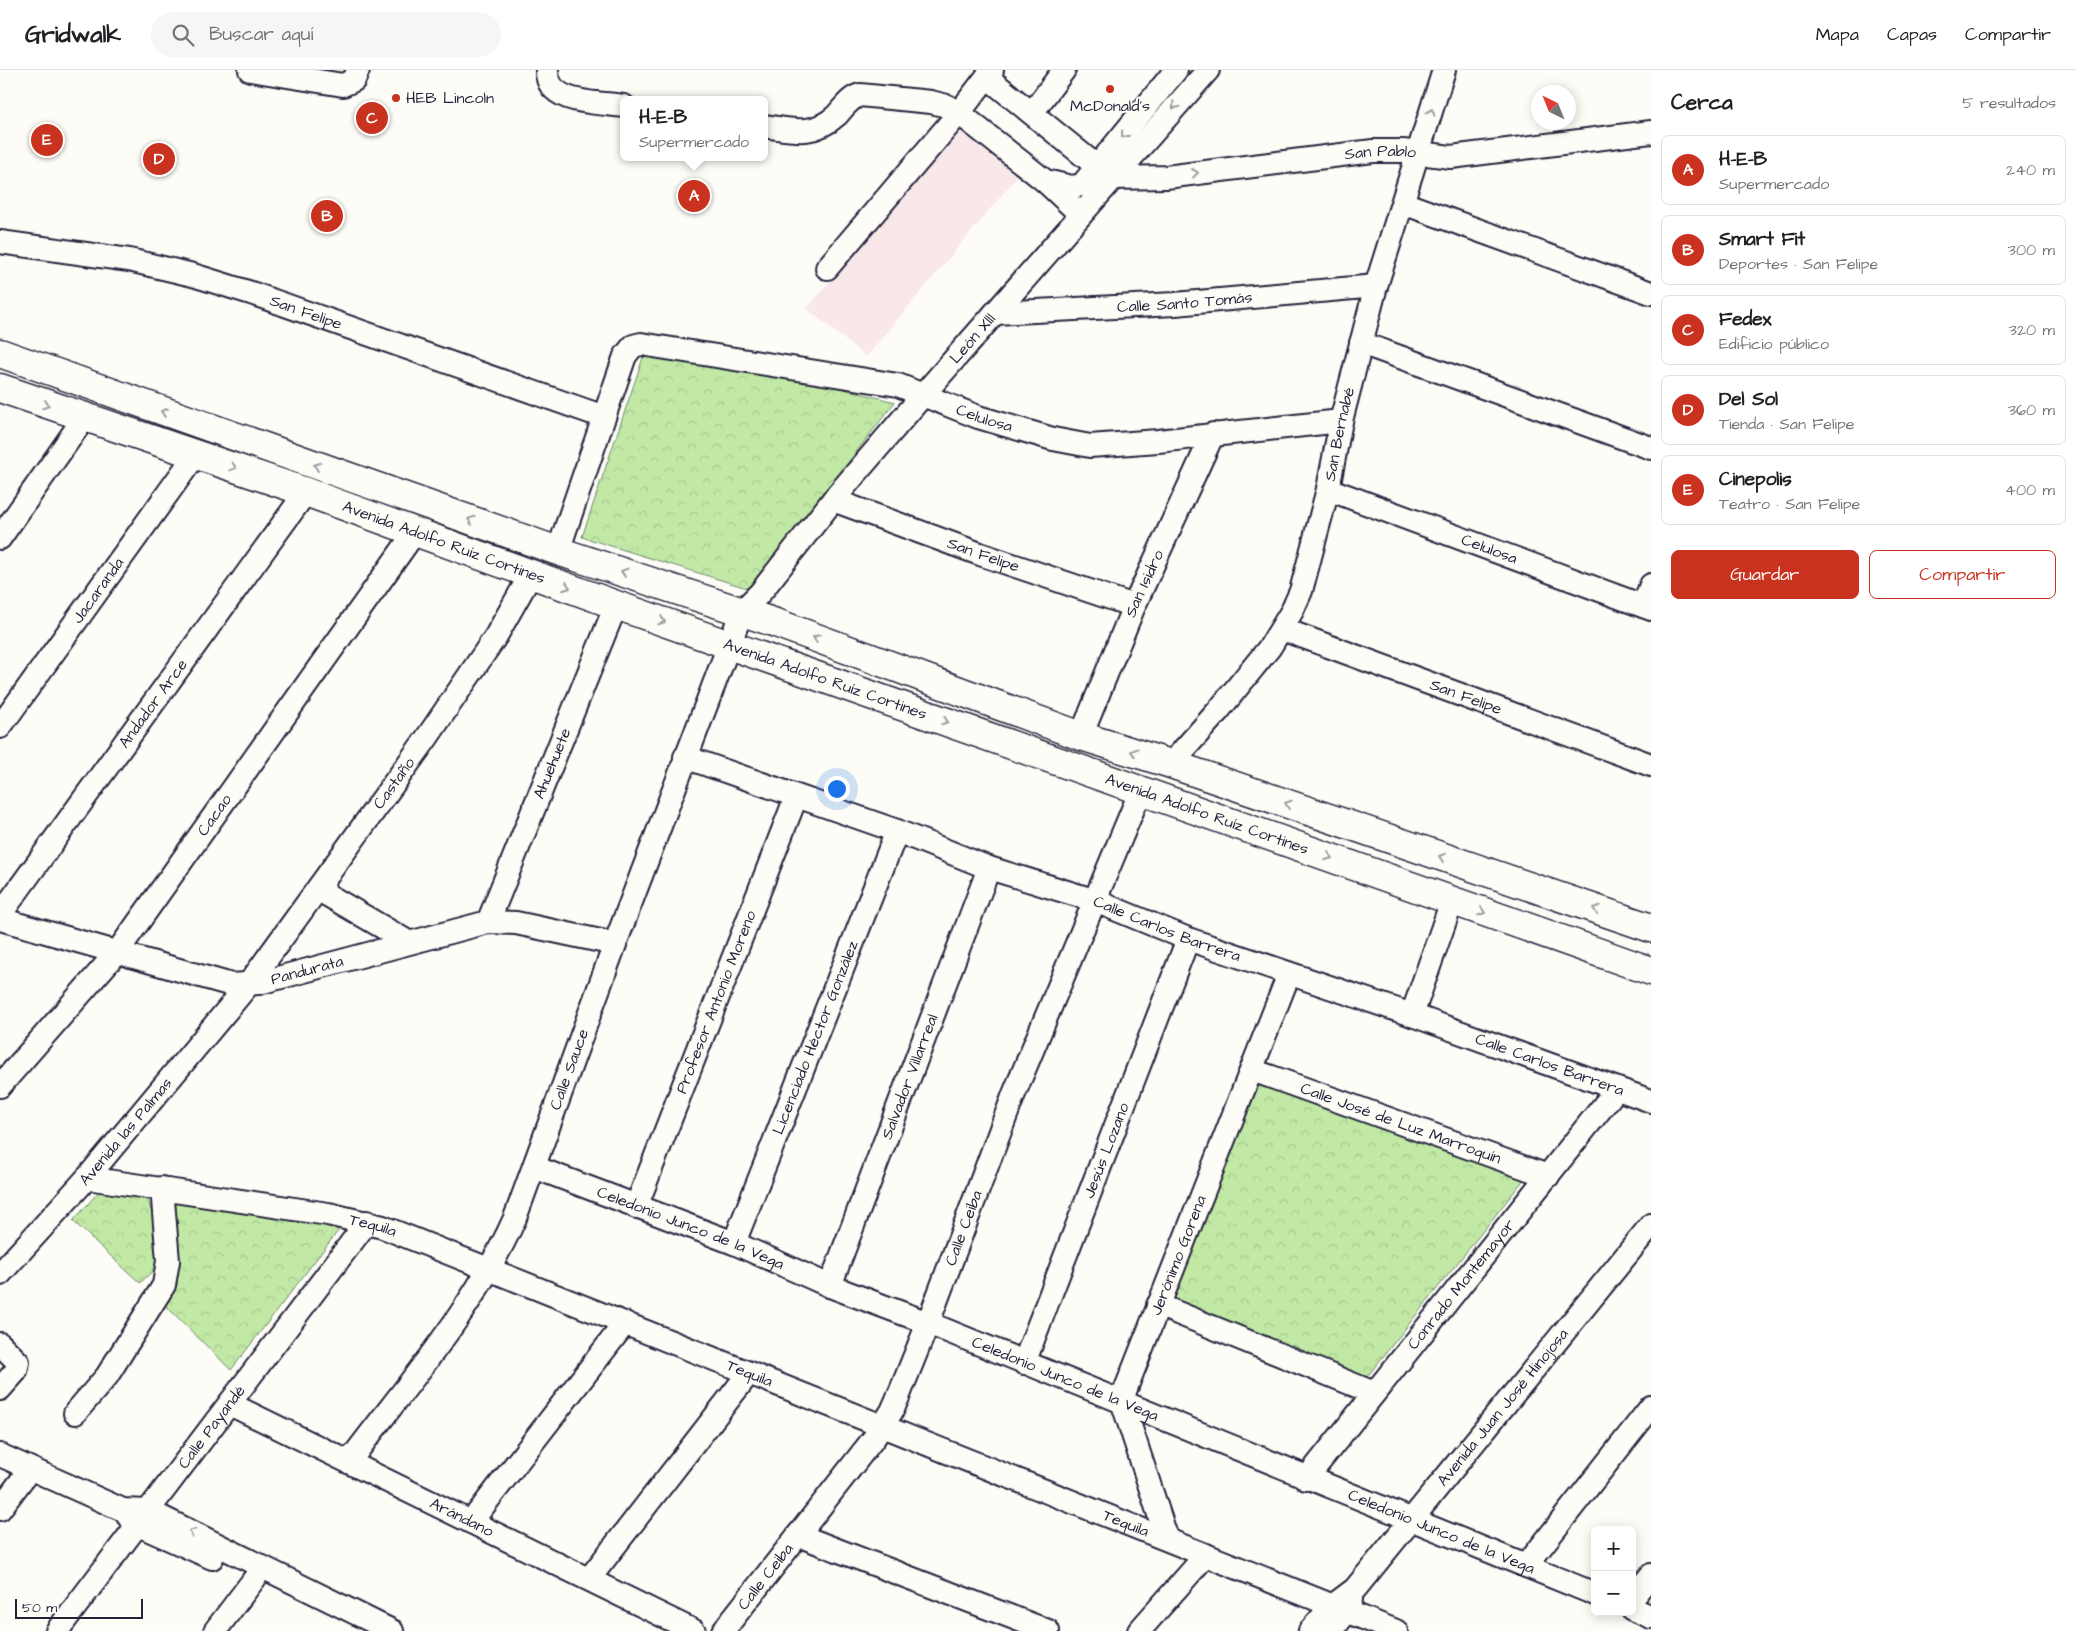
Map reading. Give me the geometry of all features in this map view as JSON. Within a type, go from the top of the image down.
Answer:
[{"type":"main road","name":"Avenida Adolfo Ruíz Cortines","points":[[0,353],[558,550],[742,611],[1081,736],[1171,764],[1651,928]]},
{"type":"main road","name":"Avenida Adolfo Ruíz Cortines","points":[[0,388],[306,492],[616,605],[1651,971]]},
{"type":"street","points":[[251,70],[343,84],[354,80],[358,70]]},
{"type":"street","points":[[547,70],[551,88],[561,96],[620,105]]},
{"type":"street","points":[[1032,113],[1064,70]]},
{"type":"street","points":[[1045,181],[1078,186],[1105,172],[1176,70]]},
{"type":"street","name":"León Xlll","points":[[728,644],[742,611],[774,574],[832,500],[1080,214],[1105,172],[1145,139],[1208,70]]},
{"type":"street","name":"San Bernabé","points":[[1171,764],[1218,711],[1282,629],[1301,591],[1328,489],[1341,421],[1376,286],[1444,70]]},
{"type":"street","points":[[827,268],[959,113],[989,74],[1032,113],[1105,172]]},
{"type":"street","points":[[768,127],[802,131],[819,128],[828,122],[851,99],[860,95],[931,102],[959,113],[1045,181],[1080,214]]},
{"type":"street","name":"San Pablo","points":[[1105,172],[1166,177],[1373,151],[1403,151],[1451,157],[1651,132]]},
{"type":"street","points":[[1145,139],[1152,161],[1166,177]]},
{"type":"street","points":[[1403,203],[1651,293]]},
{"type":"street","name":"San Felipe","points":[[0,242],[129,260],[193,275],[251,293],[604,417]]},
{"type":"street","name":"Calle Santo Tomás","points":[[994,313],[1175,304],[1376,286]]},
{"type":"street","points":[[1361,343],[1651,448]]},
{"type":"street","name":"Celulosa","points":[[604,417],[625,356],[633,346],[646,344],[882,382],[978,417],[1072,444],[1110,446],[1341,421]]},
{"type":"street","points":[[558,550],[604,417]]},
{"type":"street","points":[[0,538],[84,418]]},
{"type":"street","name":"San Isidro","points":[[1081,736],[1134,606],[1213,434]]},
{"type":"street","name":"Jacaranda","points":[[0,727],[196,454]]},
{"type":"street","name":"Celulosa","points":[[1328,489],[1647,608]]},
{"type":"street","name":"Andador Arce","points":[[0,915],[306,492]]},
{"type":"street","name":"San Felipe","points":[[832,500],[980,554],[1134,606]]},
{"type":"street","name":"Cacao","points":[[0,1086],[118,951],[416,532]]},
{"type":"street","name":"Castaño","points":[[248,985],[319,890],[477,664],[531,574]]},
{"type":"street","points":[[1647,608],[1651,585]]},
{"type":"street","name":"Ahuehuete","points":[[488,922],[616,605]]},
{"type":"street","name":"San Felipe","points":[[1282,629],[1651,766]]},
{"type":"street","name":"Calle Sauce","points":[[348,1462],[449,1329],[489,1270],[515,1218],[614,944],[728,644]]},
{"type":"street","name":"Calle Carlos Barrera","points":[[685,757],[897,831],[988,868],[1093,900],[1188,939],[1412,1015],[1651,1101]]},
{"type":"street","name":"Calle Ceiba","points":[[723,1631],[883,1426],[892,1411],[928,1323],[1014,1094],[1093,900],[1141,790]]},
{"type":"street","name":"Profesor Antonio Moreno","points":[[636,1207],[796,797]]},
{"type":"street","name":"Licenciado Héctor González","points":[[734,1243],[897,831]]},
{"type":"street","name":"Salvador Villarreal","points":[[830,1286],[988,868]]},
{"type":"street","points":[[319,890],[408,942]]},
{"type":"street","points":[[1412,1015],[1452,901]]},
{"type":"street","name":"Pandurata","points":[[0,919],[118,951],[219,982],[248,985],[488,922],[516,923],[614,944]]},
{"type":"street","name":"Jesús Lozano","points":[[1024,1363],[1188,939]]},
{"type":"street","name":"Jerónimo Gorena","points":[[1123,1404],[1129,1378],[1289,974]]},
{"type":"street","name":"Avenida las Palmas","points":[[0,1274],[87,1178],[248,985]]},
{"type":"street","name":"Calle José de Luz Marroquín","points":[[1252,1070],[1548,1176]]},
{"type":"street","name":"Conrado Montemayor","points":[[1306,1479],[1616,1090]]},
{"type":"street","name":"Celedonio Junco de la Vega","points":[[534,1167],[734,1243],[830,1286],[928,1323],[1306,1479],[1591,1592]]},
{"type":"street","name":"Tequila","points":[[87,1178],[328,1214],[367,1222],[1396,1631]]},
{"type":"street","points":[[75,1413],[107,1376],[133,1332],[160,1295],[168,1272],[162,1188]]},
{"type":"street","name":"Calle Payandé","points":[[57,1631],[137,1515],[230,1404],[367,1222]]},
{"type":"street","name":"Avenida Juan José Hinojosa","points":[[1310,1631],[1339,1609],[1356,1589],[1651,1225]]},
{"type":"street","points":[[1158,1305],[1374,1393]]},
{"type":"street","points":[[471,1522],[625,1323]]},
{"type":"street","points":[[0,1344],[18,1362],[16,1371],[0,1389]]},
{"type":"street","points":[[589,1579],[749,1374]]},
{"type":"street","name":"Arándano","points":[[230,1404],[694,1631]]},
{"type":"street","points":[[1123,1404],[1168,1539]]},
{"type":"street","points":[[1526,1566],[1651,1407]]},
{"type":"street","points":[[0,1455],[392,1631]]},
{"type":"street","points":[[0,1509],[30,1469]]},
{"type":"street","points":[[137,1515],[359,1631]]},
{"type":"street","points":[[798,1534],[1048,1631]]},
{"type":"street","points":[[1139,1631],[1206,1555]]},
{"type":"street","points":[[1636,1593],[1651,1575]]},
{"type":"street","points":[[215,1631],[256,1578]]},
{"type":"street","name":"Avenida Juan José Hinojosa","points":[[1332,1631],[1339,1609]]},
{"type":"street","points":[[1636,1611],[1651,1617]]},
{"type":"shaded area","points":[[959,129],[1017,177],[866,357],[807,309]]},
{"type":"green space","points":[[646,349],[741,363],[895,402],[750,589],[582,537]]},
{"type":"green space","points":[[1259,1084],[1525,1178],[1366,1378],[1172,1299]]},
{"type":"green space","points":[[102,1188],[146,1194],[157,1229],[160,1264],[140,1283],[73,1221]]},
{"type":"green space","points":[[178,1201],[340,1221],[338,1231],[231,1370],[164,1304],[177,1285],[178,1264],[169,1212]]},
{"type":"place","name":"McDonald's","points":[[1110,89]]},
{"type":"place","name":"HEB Lincoln","points":[[396,98]]},
{"type":"place","name":"Fedex","points":[[372,118]]},
{"type":"place","name":"Cinepolis","points":[[47,140]]},
{"type":"place","name":"Del Sol","points":[[159,159]]},
{"type":"place","name":"H-E-B","points":[[694,196]]},
{"type":"place","name":"Smart Fit","points":[[327,216]]}]
